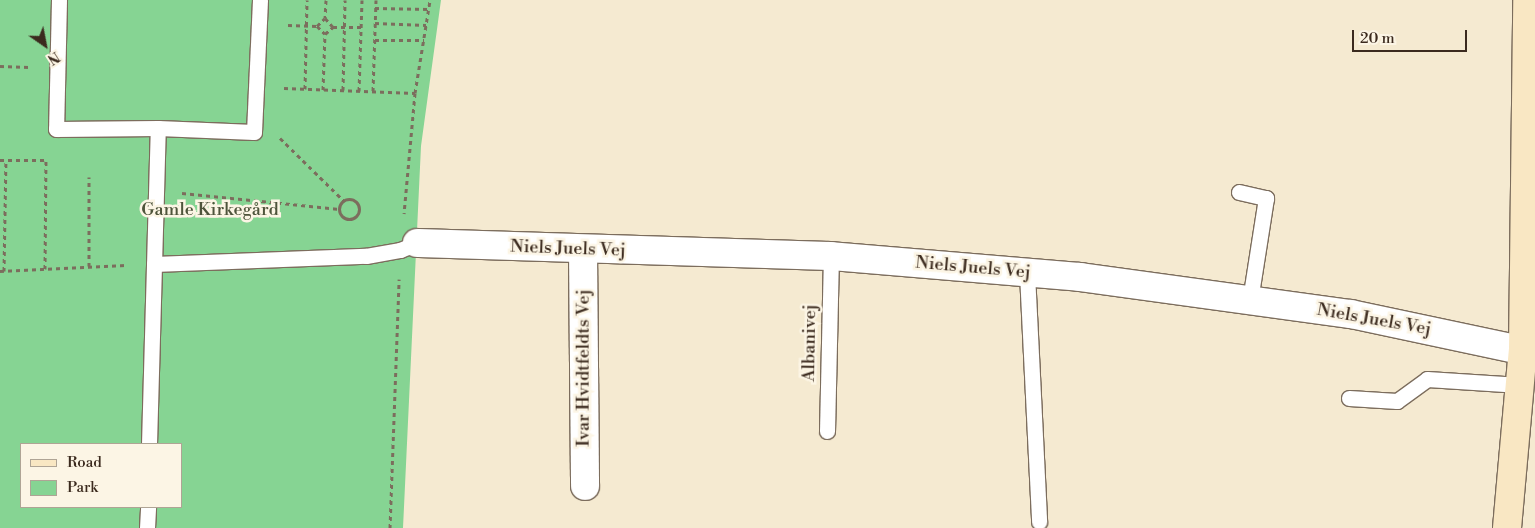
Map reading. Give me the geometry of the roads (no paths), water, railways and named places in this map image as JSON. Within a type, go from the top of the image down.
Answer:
[{"type":"main road","points":[[1507,528],[1520,385],[1529,352],[1531,122],[1527,0]]},
{"type":"street","name":"Niels Juels Vej","points":[[417,243],[583,250],[831,256],[1027,273],[1351,314],[1529,352]]},
{"type":"street","name":"Ivar Hvidtfeldts Vej","points":[[583,250],[585,486]]},
{"type":"lane","points":[[59,0],[56,128],[158,128],[254,132],[260,0]]},
{"type":"lane","points":[[149,443],[158,128]]},
{"type":"lane","points":[[1239,192],[1266,198],[1250,300]]},
{"type":"lane","points":[[154,264],[366,256],[400,250],[417,243]]},
{"type":"lane","name":"Albanivej","points":[[827,431],[831,256]]},
{"type":"lane","points":[[1027,273],[1039,522]]},
{"type":"lane","points":[[1349,398],[1397,401],[1427,379],[1520,385]]},
{"type":"lane","points":[[147,528],[148,508]]},
{"type":"park label","name":"Gamle Kirkegård","points":[[210,210]]}]
